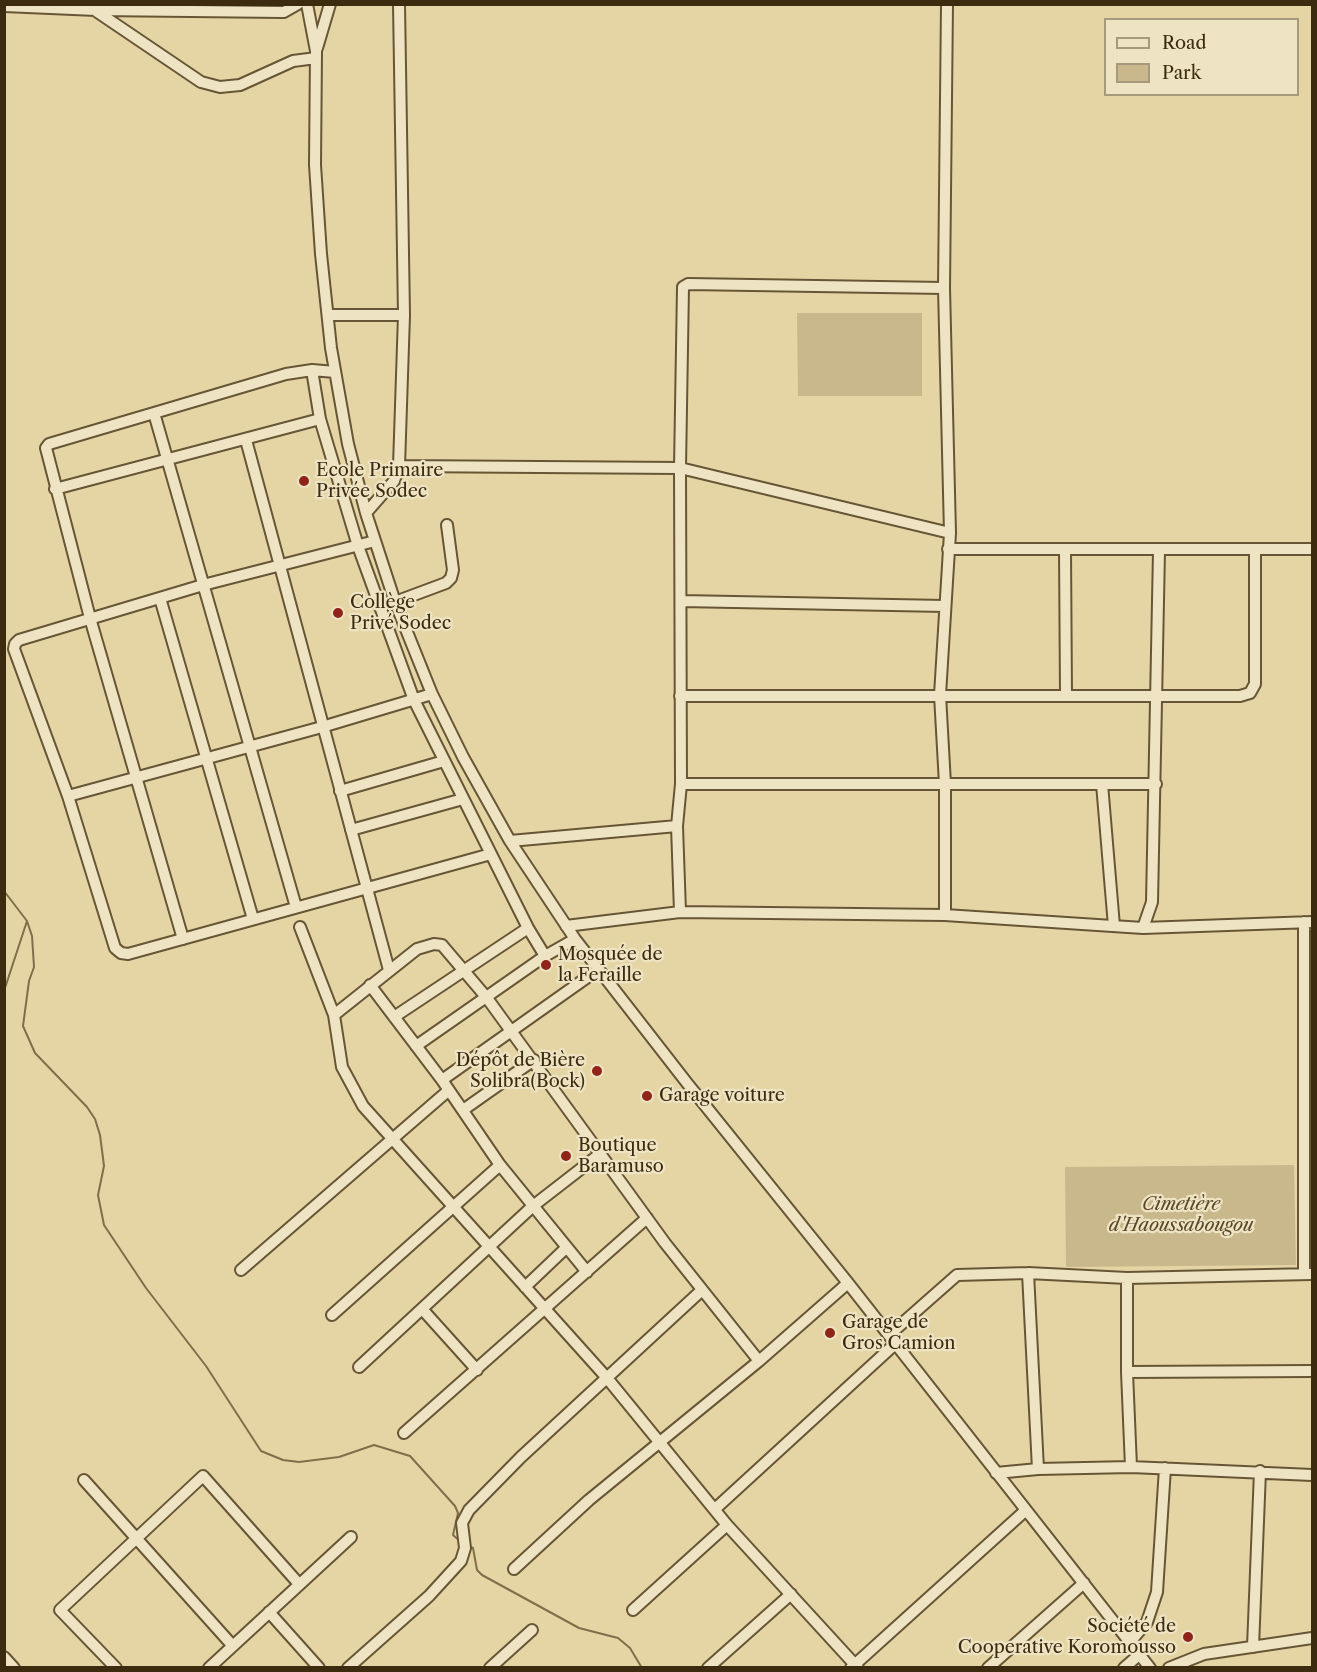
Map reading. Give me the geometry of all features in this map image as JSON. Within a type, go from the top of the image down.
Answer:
[{"type":"street","points":[[4,6],[74,7],[96,10],[284,12],[298,4]]},
{"type":"street","points":[[308,4],[316,54],[315,165],[327,315],[348,444],[366,513],[395,602],[432,693],[463,757],[510,841],[575,939],[1150,1668]]},
{"type":"street","points":[[316,54],[330,4]]},
{"type":"street","points":[[366,513],[389,488],[399,465],[404,315],[399,4]]},
{"type":"street","points":[[945,915],[945,784],[940,695],[950,532],[944,288],[947,4]]},
{"type":"street","points":[[96,10],[201,82],[220,87],[240,85],[285,64],[316,54]]},
{"type":"street","points":[[680,912],[678,826],[681,784],[680,468],[683,287],[688,284],[944,288]]},
{"type":"street","points":[[327,315],[404,315]]},
{"type":"street","points":[[183,939],[45,453],[50,444],[286,374],[312,370],[335,372]]},
{"type":"street","points":[[312,370],[320,419],[358,546],[414,700],[528,928],[545,956]]},
{"type":"street","points":[[154,413],[296,907]]},
{"type":"street","points":[[55,489],[320,419]]},
{"type":"street","points":[[246,440],[388,970]]},
{"type":"street","points":[[399,465],[680,468],[950,532]]},
{"type":"street","points":[[395,602],[446,583],[451,578],[453,570],[447,525]]},
{"type":"street","points":[[375,541],[280,564],[90,618],[20,640],[14,649],[68,796],[115,948],[121,953],[128,954],[491,854]]},
{"type":"street","points":[[948,549],[1312,549]]},
{"type":"street","points":[[1065,550],[1066,696]]},
{"type":"street","points":[[1143,928],[1152,902],[1159,550]]},
{"type":"street","points":[[681,696],[940,695],[1157,698],[1240,696],[1250,693],[1255,684],[1255,550]]},
{"type":"street","points":[[160,598],[253,919]]},
{"type":"street","points":[[681,601],[945,606]]},
{"type":"street","points":[[68,796],[322,727],[432,693]]},
{"type":"street","points":[[340,791],[444,761]]},
{"type":"street","points":[[681,784],[1156,784]]},
{"type":"street","points":[[1102,784],[1114,926]]},
{"type":"street","points":[[351,830],[463,800]]},
{"type":"street","points":[[510,841],[678,826]]},
{"type":"street","points":[[566,926],[680,912],[945,915],[1143,928],[1308,922],[1308,1274],[1127,1278],[1028,1273],[957,1275],[715,1509]]},
{"type":"street","points":[[300,927],[334,1015],[342,1066],[363,1106],[607,1378],[727,1525],[854,1666],[1026,1510]]},
{"type":"street","points":[[394,1017],[528,928]]},
{"type":"street","points":[[416,1046],[545,956],[575,939]]},
{"type":"street","points":[[334,1015],[417,949],[434,944],[442,945],[465,969],[534,1060],[647,1218],[759,1361]]},
{"type":"street","points":[[442,1080],[599,969]]},
{"type":"street","points":[[370,985],[442,1080],[500,1165],[587,1272]]},
{"type":"street","points":[[463,1110],[534,1060]]},
{"type":"street","points":[[241,1270],[449,1090]]},
{"type":"street","points":[[359,1367],[533,1206],[600,1154]]},
{"type":"street","points":[[332,1315],[500,1165]]},
{"type":"street","points":[[405,1433],[647,1218]]},
{"type":"street","points":[[525,1287],[566,1248]]},
{"type":"street","points":[[1028,1273],[1038,1468]]},
{"type":"street","points":[[1127,1278],[1127,1372],[1131,1467]]},
{"type":"street","points":[[514,1569],[589,1500],[759,1361],[848,1283]]},
{"type":"street","points":[[348,1668],[429,1596],[461,1562],[465,1548],[462,1523],[469,1510],[521,1457],[702,1290]]},
{"type":"street","points":[[423,1310],[477,1370]]},
{"type":"street","points":[[1127,1372],[1312,1371]]},
{"type":"street","points":[[996,1473],[1038,1468],[1131,1467],[1312,1474]]},
{"type":"street","points":[[1130,1642],[1147,1622],[1158,1592],[1165,1468]]},
{"type":"street","points":[[1252,1647],[1260,1472]]},
{"type":"street","points":[[116,1668],[60,1610],[202,1476],[299,1584]]},
{"type":"street","points":[[84,1480],[232,1646]]},
{"type":"street","points":[[633,1610],[727,1525]]},
{"type":"street","points":[[209,1668],[351,1537]]},
{"type":"street","points":[[988,1668],[1084,1583]]},
{"type":"street","points":[[708,1668],[790,1594]]},
{"type":"street","points":[[268,1612],[319,1668]]},
{"type":"street","points":[[490,1668],[532,1630]]},
{"type":"street","points":[[1169,1668],[1204,1654],[1312,1638]]},
{"type":"street","points":[[1124,1668],[1140,1654]]},
{"type":"street","points":[[4,1657],[14,1668]]},
{"type":"green space","points":[[797,313],[922,313],[922,396],[798,396]]},
{"type":"green space","name":"Cimetière d'Haoussabougou","points":[[1294,1165],[1296,1265],[1066,1267],[1065,1167]]},
{"type":"waterway","points":[[4,891],[27,921],[4,991]]},
{"type":"waterway","points":[[27,921],[32,936],[34,967],[29,981],[23,1026],[35,1053],[87,1107],[95,1119],[100,1135],[104,1166],[98,1195],[104,1225],[146,1288],[206,1366],[261,1451],[283,1460],[299,1462],[339,1457],[374,1445],[410,1456],[455,1506],[458,1513],[453,1535],[461,1542]]},
{"type":"waterway","points":[[469,1546],[473,1548],[477,1570],[482,1575],[579,1628],[618,1638],[630,1648],[642,1668]]},
{"type":"place","name":"Ecole Primaire Privée Sodec","points":[[304,481]]},
{"type":"place","name":"Collège Privé Sodec","points":[[338,613]]},
{"type":"place","name":"Mosquée de la Feraille","points":[[546,965]]},
{"type":"place","name":"Dépôt de Bière Solibra(Bock)","points":[[597,1071]]},
{"type":"place","name":"Garage voiture","points":[[647,1096]]},
{"type":"place","name":"Boutique Baramuso","points":[[566,1156]]},
{"type":"place","name":"Garage de Gros Camion","points":[[830,1333]]},
{"type":"place","name":"Société de Cooperative Koromousso","points":[[1188,1637]]}]
